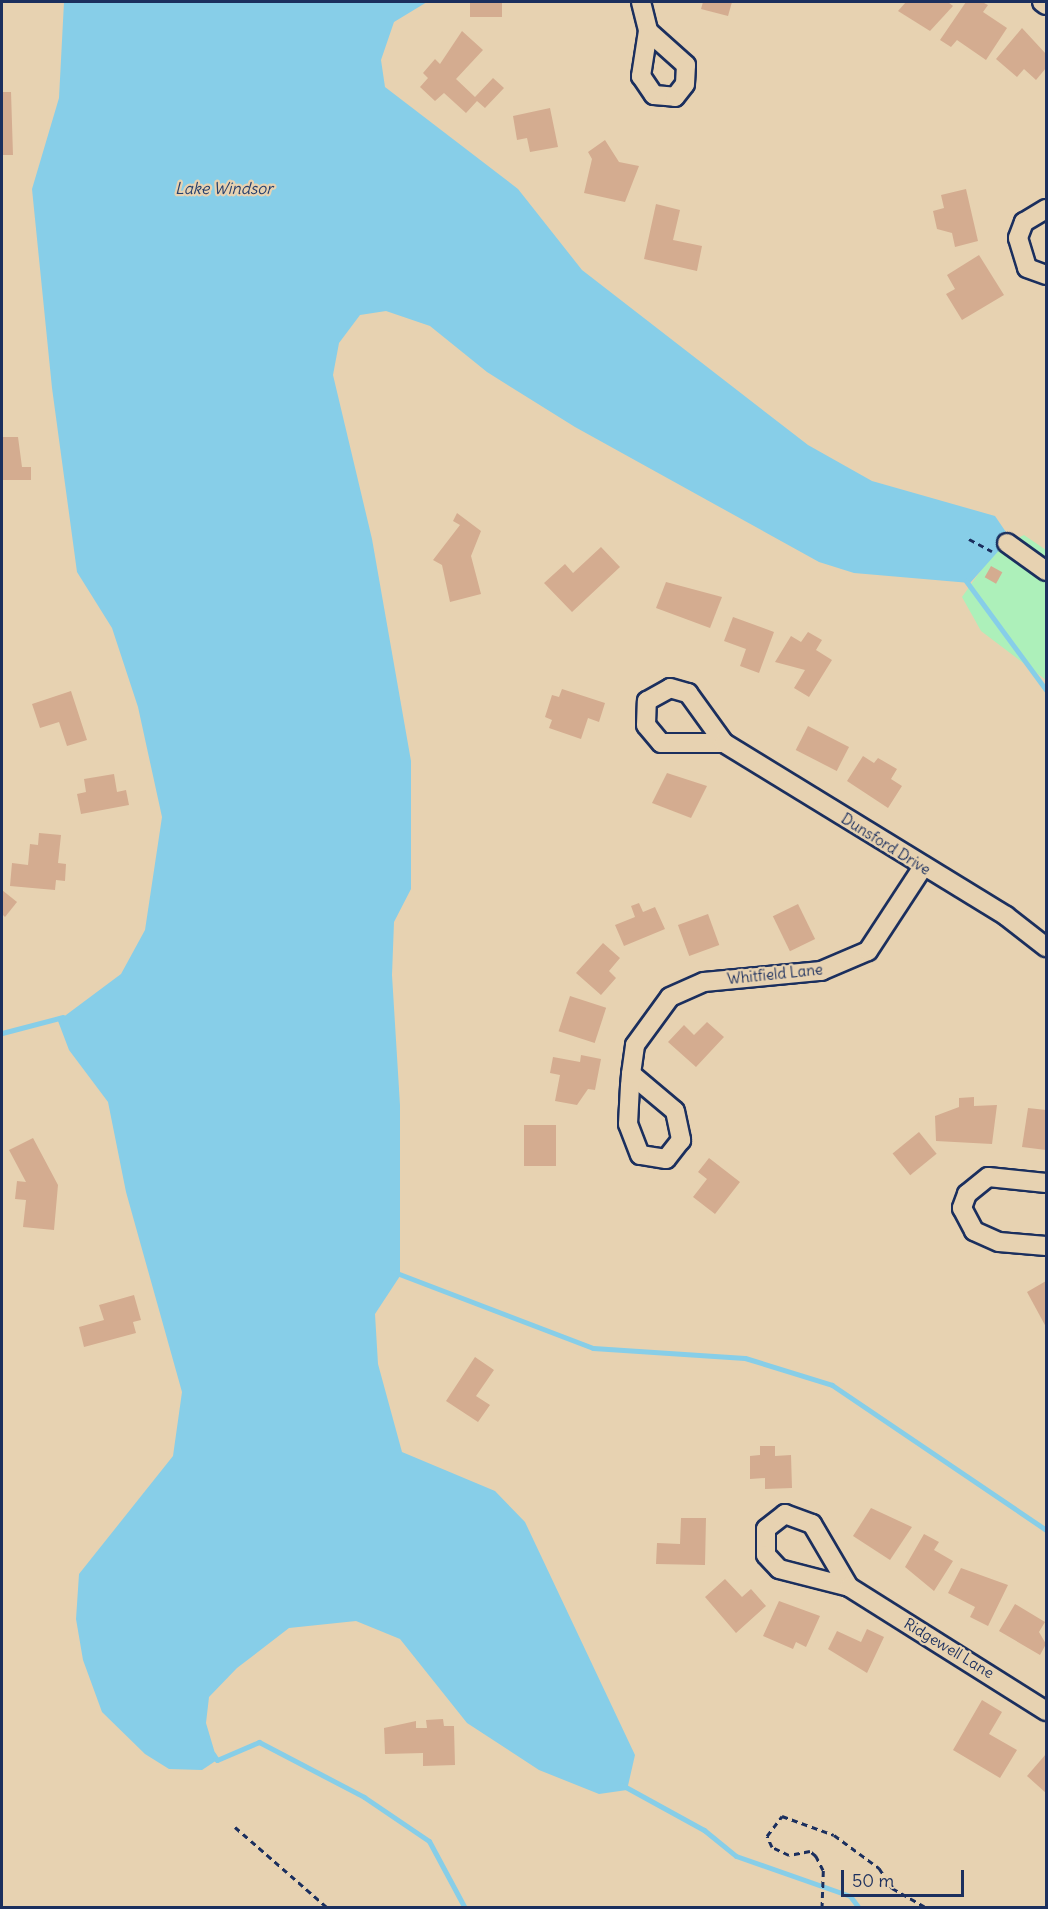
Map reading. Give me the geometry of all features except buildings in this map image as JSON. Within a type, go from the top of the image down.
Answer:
[{"type":"street","points":[[640,2],[648,31]]},
{"type":"street","points":[[1041,2],[1047,4]]},
{"type":"street","points":[[1047,209],[1024,222],[1018,238],[1027,268],[1047,275]]},
{"type":"street","points":[[1000,547],[1047,571]]},
{"type":"street","name":"Dunsford Drive","points":[[724,743],[1006,916],[1047,947]]},
{"type":"street","name":"Whitfield Lane","points":[[631,1074],[635,1045],[670,997],[704,982],[822,972],[868,951],[923,867]]},
{"type":"street","points":[[1047,1183],[988,1177],[967,1194],[962,1208],[974,1231],[999,1242],[1047,1246]]},
{"type":"street","name":"Ridgewell Lane","points":[[849,1587],[812,1524],[785,1514],[766,1529],[766,1555],[779,1569],[849,1587],[1047,1711]]},
{"type":"path","points":[[969,539],[1000,547]]},
{"type":"path","points":[[822,1908],[823,1870],[816,1856],[810,1851],[779,1851],[767,1836],[782,1816],[834,1835],[879,1868],[892,1888],[927,1908]]},
{"type":"path","points":[[235,1827],[328,1908]]},
{"type":"green space","points":[[1024,535],[1046,550],[1046,680],[981,631],[962,597],[996,549]]},
{"type":"water","name":"Lake Windsor","points":[[64,2],[427,2],[394,22],[381,60],[385,87],[518,189],[582,270],[808,445],[872,481],[995,516],[1010,538],[970,583],[854,573],[819,562],[575,427],[487,372],[430,326],[386,311],[360,315],[339,343],[333,375],[372,539],[411,761],[411,889],[394,922],[392,975],[400,1105],[400,1276],[375,1314],[378,1364],[402,1452],[495,1491],[525,1522],[635,1755],[627,1790],[599,1794],[539,1770],[467,1723],[400,1639],[356,1621],[289,1628],[237,1668],[209,1697],[206,1723],[217,1760],[202,1770],[169,1769],[145,1754],[102,1712],[83,1660],[76,1619],[79,1574],[173,1456],[182,1392],[126,1192],[108,1102],[69,1050],[58,1021],[121,974],[145,930],[162,817],[138,707],[112,628],[77,572],[52,388],[32,189],[59,98]]},
{"type":"waterway","points":[[966,581],[1046,690]]},
{"type":"waterway","points":[[2,1033],[63,1017]]},
{"type":"waterway","points":[[394,1272],[593,1348],[745,1358],[832,1385],[1046,1530]]},
{"type":"waterway","points":[[213,1754],[217,1760],[259,1742],[364,1797],[429,1841],[465,1908]]},
{"type":"waterway","points":[[622,1785],[704,1830],[736,1856],[850,1896],[859,1908]]}]
